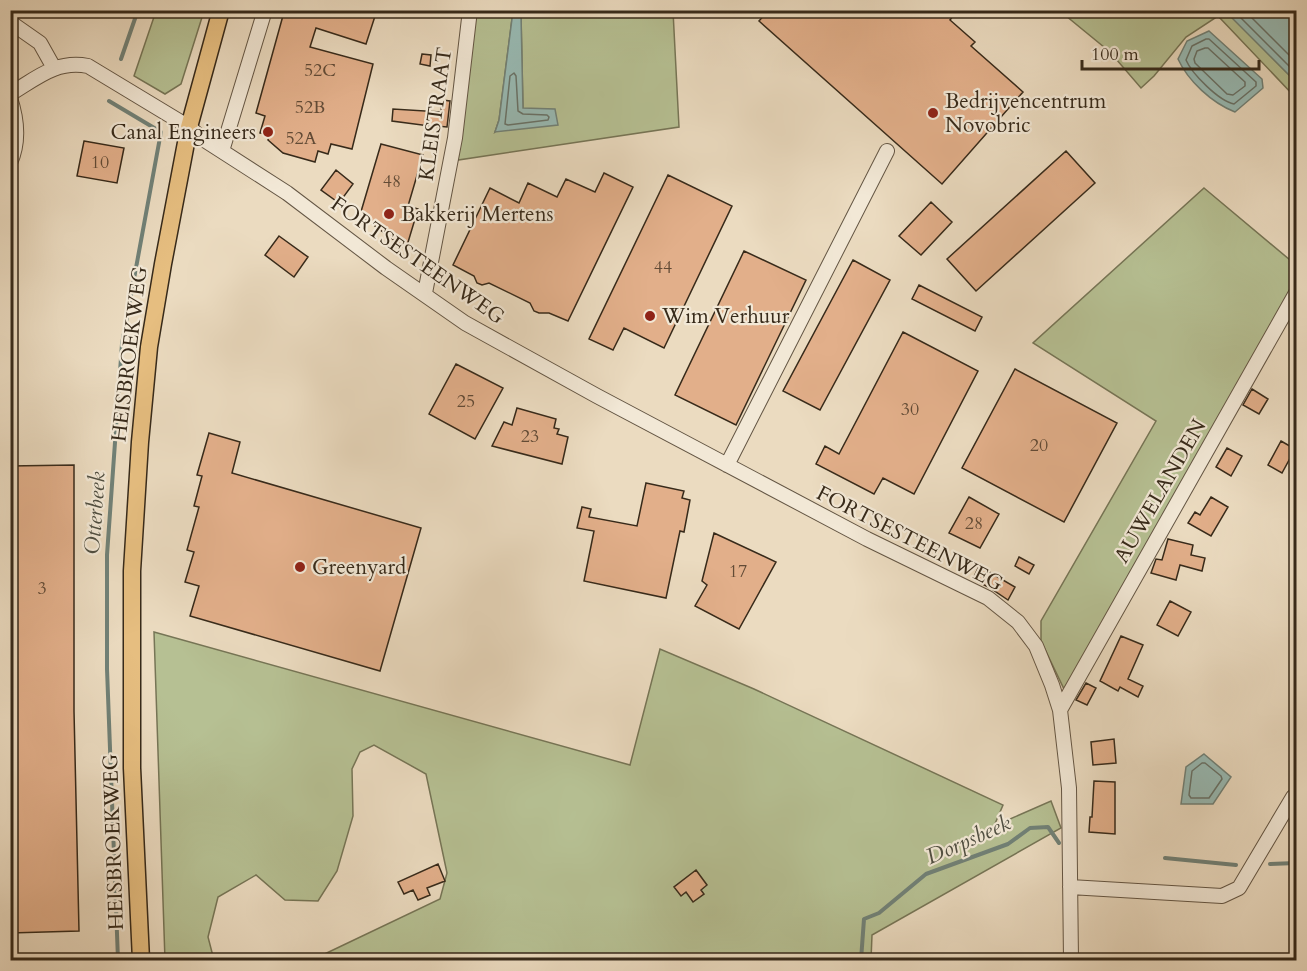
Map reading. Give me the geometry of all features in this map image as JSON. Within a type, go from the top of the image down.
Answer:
[{"type":"main road","name":"HEISBROEKWEG","points":[[141,960],[132,768],[132,571],[140,442],[149,347],[189,127],[221,10]]},
{"type":"street","points":[[222,151],[265,10]]},
{"type":"street","name":"KLEISTRAAT","points":[[425,293],[455,138],[470,10]]},
{"type":"street","points":[[10,22],[40,42],[54,68],[10,96],[16,123],[15,153],[10,163]]},
{"type":"street","name":"FORTSESTEENWEG","points":[[54,68],[69,65],[88,66],[189,127],[203,139],[287,193],[386,268],[465,323],[867,540],[988,598],[1018,622],[1036,646],[1053,685],[1060,710],[1069,788],[1071,960]]},
{"type":"street","points":[[727,465],[887,151]]},
{"type":"street","name":"AUWELANDEN","points":[[1060,710],[1296,293]]},
{"type":"street","points":[[1070,887],[1222,896],[1239,888],[1296,795]]},
{"type":"green space","points":[[552,10],[673,11],[679,127],[458,160],[473,11],[513,11],[499,120],[495,132],[523,108],[521,15]]},
{"type":"green space","points":[[156,11],[204,11],[181,84],[165,94],[134,76]]},
{"type":"green space","points":[[1060,11],[1230,11],[1231,16],[1296,82],[1296,98],[1218,16],[1186,37],[1154,76],[1141,88],[1110,52]]},
{"type":"green space","points":[[1204,188],[1296,265],[1296,283],[1286,297],[1065,691],[1041,641],[1041,621],[1156,421],[1033,343]]},
{"type":"green space","points":[[154,632],[630,765],[660,649],[754,689],[1003,805],[994,826],[1051,801],[1061,828],[872,935],[871,960],[312,960],[440,899],[447,873],[426,774],[374,745],[360,752],[352,769],[353,816],[337,871],[318,901],[285,900],[256,875],[218,897],[208,937],[214,960],[165,960]]},
{"type":"water","points":[[513,11],[552,11],[521,15],[523,108],[555,109],[558,125],[495,132],[499,120]]},
{"type":"water","points":[[1230,11],[1296,11],[1296,82],[1230,16]]},
{"type":"water","points":[[1209,31],[1262,79],[1263,88],[1235,112],[1218,103],[1202,90],[1188,75],[1178,59],[1187,41]]},
{"type":"water","points":[[1204,754],[1231,777],[1213,804],[1181,804],[1186,767]]},
{"type":"building","points":[[302,10],[377,10],[366,44],[316,28],[310,47],[373,64],[352,149],[331,144],[328,154],[318,151],[315,162],[283,153],[268,140],[269,135],[260,133],[265,116],[256,113],[284,12],[300,17]]},
{"type":"building","name":"Bedrijvencentrum Novobric","points":[[769,10],[947,10],[953,16],[950,20],[975,42],[971,46],[1023,92],[942,184],[759,21]]},
{"type":"building","points":[[422,54],[431,55],[430,66],[420,64]]},
{"type":"building","points":[[442,100],[450,101],[447,127],[392,121],[393,109],[441,112]]},
{"type":"building","points":[[84,141],[124,148],[117,183],[77,176]]},
{"type":"building","points":[[381,144],[423,155],[408,206],[418,209],[406,249],[360,215]]},
{"type":"building","points":[[1066,151],[1095,183],[976,291],[947,259]]},
{"type":"building","points":[[336,170],[353,184],[339,203],[321,190]]},
{"type":"building","points":[[604,173],[633,187],[568,321],[549,313],[534,311],[530,303],[489,283],[482,285],[477,283],[474,276],[453,265],[490,188],[519,203],[528,183],[557,197],[566,179],[595,192]]},
{"type":"building","points":[[668,175],[732,206],[664,348],[624,328],[613,350],[589,339]]},
{"type":"building","points":[[931,202],[952,222],[921,255],[899,236]]},
{"type":"building","points":[[279,236],[308,257],[294,277],[265,255]]},
{"type":"building","points":[[744,251],[806,280],[736,425],[675,395]]},
{"type":"building","points":[[853,260],[890,280],[820,410],[783,391]]},
{"type":"building","points":[[919,285],[982,317],[975,331],[912,299]]},
{"type":"building","points":[[903,332],[978,371],[914,494],[883,478],[874,494],[816,464],[825,446],[839,454]]},
{"type":"building","points":[[456,364],[503,388],[475,439],[429,414]]},
{"type":"building","points":[[1015,369],[1117,423],[1064,522],[962,468]]},
{"type":"building","points":[[1252,389],[1268,399],[1259,414],[1243,405]]},
{"type":"building","points":[[517,408],[556,419],[554,428],[559,429],[557,434],[568,437],[562,464],[492,446],[504,422],[512,425]]},
{"type":"building","name":"Greenyard","points":[[209,433],[240,442],[232,473],[421,528],[380,671],[190,616],[199,586],[185,582],[194,552],[187,550],[199,507],[194,506],[202,476],[197,475]]},
{"type":"building","points":[[1281,441],[1295,449],[1282,473],[1268,465]]},
{"type":"building","points":[[1227,448],[1242,456],[1231,476],[1216,467]]},
{"type":"building","points":[[74,465],[74,711],[79,931],[10,933],[10,466]]},
{"type":"building","points":[[646,483],[684,491],[682,498],[690,500],[684,532],[680,531],[666,598],[584,581],[594,531],[577,528],[582,507],[591,509],[589,517],[637,526]]},
{"type":"building","points":[[969,497],[999,514],[980,548],[949,533]]},
{"type":"building","points":[[1211,497],[1228,507],[1211,536],[1188,523],[1195,512],[1200,515]]},
{"type":"building","points":[[714,533],[776,562],[739,629],[695,606],[707,585],[702,581]]},
{"type":"building","points":[[1168,539],[1193,545],[1191,555],[1205,558],[1202,571],[1180,565],[1176,580],[1151,573],[1156,559],[1162,560]]},
{"type":"building","points":[[1019,557],[1034,565],[1029,574],[1015,566]]},
{"type":"building","points":[[979,566],[1015,587],[1008,600],[973,579]]},
{"type":"building","points":[[1170,601],[1191,612],[1178,636],[1157,625]]},
{"type":"building","points":[[1121,636],[1143,645],[1128,679],[1143,686],[1138,697],[1120,687],[1118,691],[1100,681]]},
{"type":"building","points":[[1086,683],[1096,688],[1087,705],[1076,700]]},
{"type":"building","points":[[1114,739],[1116,763],[1093,765],[1091,742]]},
{"type":"building","points":[[1094,781],[1115,782],[1115,834],[1089,832]]},
{"type":"building","points":[[438,864],[445,881],[427,888],[430,895],[418,900],[413,890],[404,894],[398,882]]},
{"type":"building","points":[[696,870],[707,885],[701,890],[704,894],[693,902],[686,892],[681,896],[674,887]]},
{"type":"waterway","name":"Otterbeek","points":[[121,59],[138,10]]},
{"type":"waterway","name":"Otterbeek","points":[[109,101],[161,132],[122,344],[107,555],[107,669],[118,960]]},
{"type":"waterway","name":"Dorpsbeek","points":[[861,960],[864,919],[879,913],[926,874],[1008,844],[1030,828],[1048,827],[1059,843]]},
{"type":"waterway","name":"Dorpsbeek","points":[[1165,858],[1236,865]]},
{"type":"waterway","name":"Dorpsbeek","points":[[1270,864],[1296,863]]},
{"type":"place","name":"Bedrijvencentrum Novobric","points":[[933,113]]},
{"type":"place","name":"Canal Engineers","points":[[268,132]]},
{"type":"place","name":"Bakkerij Mertens","points":[[389,214]]},
{"type":"place","name":"Wim Verhuur","points":[[650,316]]},
{"type":"place","name":"Greenyard","points":[[300,567]]}]
